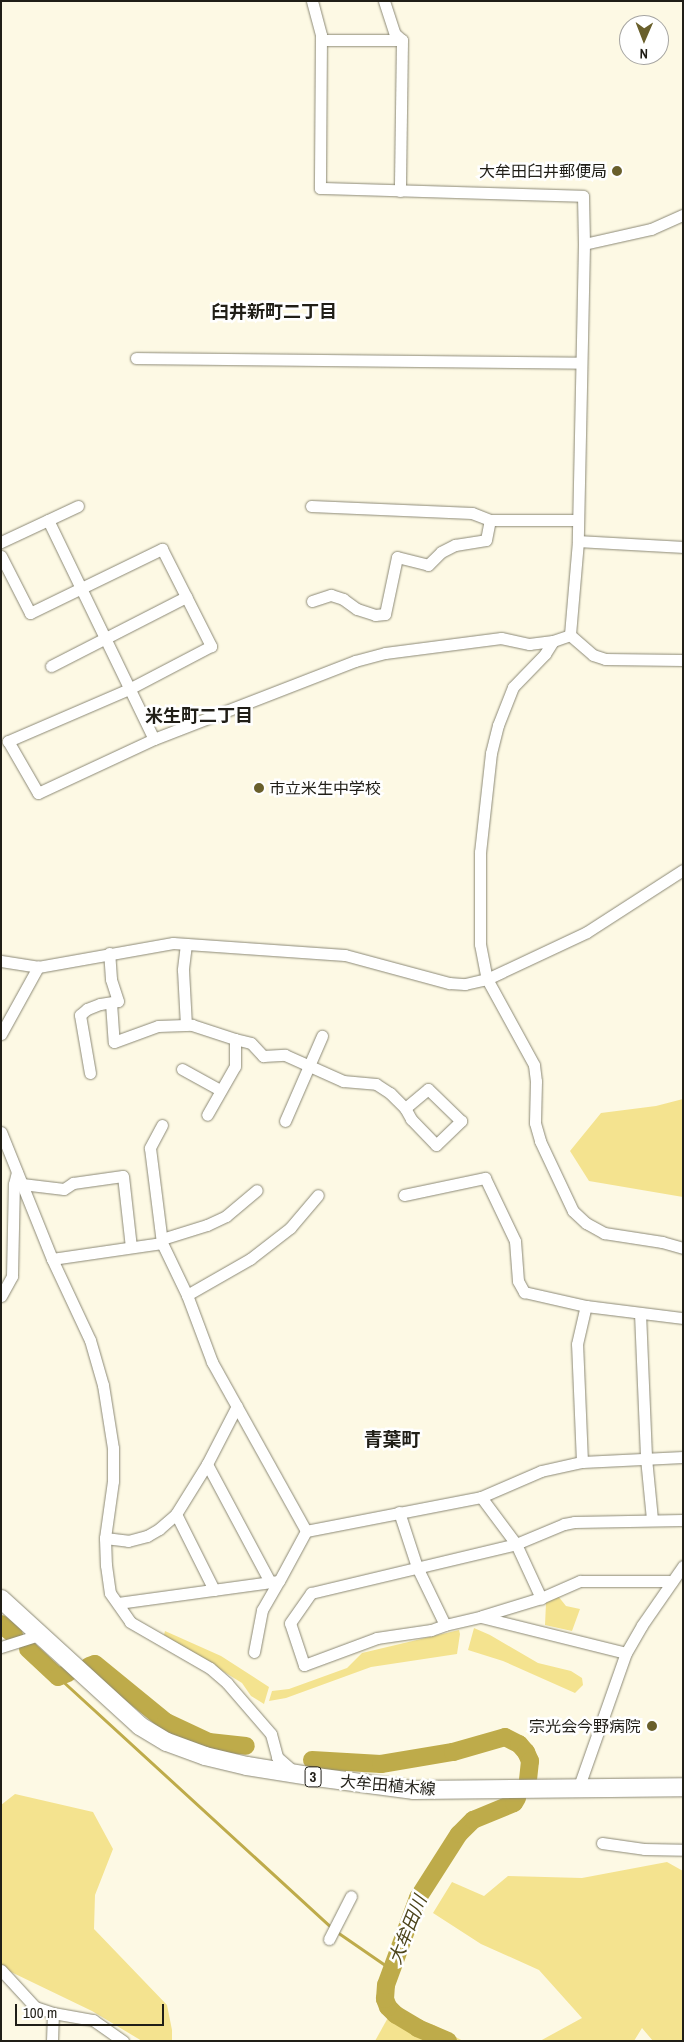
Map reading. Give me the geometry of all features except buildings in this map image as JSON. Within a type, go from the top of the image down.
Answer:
[{"type":"main road","name":"大牟田植木線","points":[[1,1599],[42,1634],[118,1708],[140,1726],[167,1742],[214,1758],[247,1766],[414,1790],[683,1787]]},
{"type":"street","points":[[312,1],[321,40],[320,188],[583,196],[584,244],[578,542],[570,635]]},
{"type":"street","points":[[384,1],[395,34],[402,40]]},
{"type":"street","points":[[321,40],[402,40]]},
{"type":"street","points":[[400,191],[402,40]]},
{"type":"street","points":[[584,244],[651,229],[683,216]]},
{"type":"street","points":[[136,358],[581,363]]},
{"type":"street","points":[[1,542],[78,506]]},
{"type":"street","points":[[311,506],[472,513],[490,520],[578,520]]},
{"type":"street","points":[[48,520],[154,739]]},
{"type":"street","points":[[312,601],[331,595],[342,599],[357,609],[375,615],[385,614],[397,558],[428,565],[441,552],[454,546],[486,540],[490,520]]},
{"type":"street","points":[[578,542],[683,547]]},
{"type":"street","points":[[1,556],[30,613],[162,549],[210,646],[129,688],[8,741],[38,793],[154,739],[355,661],[385,653],[501,638],[529,644],[553,641],[570,635]]},
{"type":"street","points":[[51,666],[186,597]]},
{"type":"street","points":[[570,635],[593,655],[605,659],[683,660]]},
{"type":"street","points":[[553,641],[545,654],[513,687],[498,725],[491,753],[480,852],[480,944],[487,979],[534,1065],[535,1123],[540,1141],[573,1211],[586,1223],[604,1233],[662,1242],[683,1248]]},
{"type":"street","points":[[1,961],[38,967],[152,945],[186,944],[345,955],[449,983],[465,984],[487,979],[587,932],[683,870]]},
{"type":"street","points":[[186,944],[183,970],[186,1025]]},
{"type":"street","points":[[90,1073],[80,1016],[87,1009],[100,1004],[118,1001],[111,979],[109,953]]},
{"type":"street","points":[[1,1034],[38,967]]},
{"type":"street","points":[[111,1003],[114,1042],[158,1026],[192,1025],[251,1043],[263,1056],[285,1055],[343,1081],[376,1084],[390,1093],[405,1108],[411,1119],[436,1146],[461,1121],[428,1089],[405,1108]]},
{"type":"street","points":[[285,1121],[322,1036]]},
{"type":"street","points":[[207,1115],[235,1066],[235,1039]]},
{"type":"street","points":[[182,1069],[220,1090]]},
{"type":"street","points":[[162,1125],[150,1148],[162,1241],[187,1295],[212,1362],[306,1532]]},
{"type":"street","points":[[1,1132],[52,1260],[90,1340],[108,1411],[113,1481],[105,1538],[110,1593],[130,1622],[210,1668],[227,1683],[271,1734],[277,1757],[296,1773]]},
{"type":"street","points":[[1,1296],[12,1276],[14,1184],[17,1172]]},
{"type":"street","points":[[22,1184],[64,1189],[72,1183],[123,1176],[132,1247]]},
{"type":"street","points":[[404,1195],[485,1178],[515,1241],[518,1282],[524,1292],[586,1306],[683,1318]]},
{"type":"street","points":[[52,1260],[162,1241],[226,1216],[257,1190]]},
{"type":"street","points":[[187,1295],[250,1259],[290,1228],[318,1195]]},
{"type":"street","points":[[582,1462],[577,1344],[586,1306]]},
{"type":"street","points":[[640,1313],[646,1458],[652,1520]]},
{"type":"street","points":[[105,1538],[128,1541],[148,1536],[176,1514],[207,1464],[237,1406]]},
{"type":"street","points":[[254,1652],[262,1610],[274,1581],[306,1532],[481,1496],[541,1471],[582,1462],[683,1457]]},
{"type":"street","points":[[207,1464],[274,1581]]},
{"type":"street","points":[[481,1496],[516,1544],[541,1598]]},
{"type":"street","points":[[399,1512],[417,1567],[445,1625]]},
{"type":"street","points":[[176,1514],[214,1590]]},
{"type":"street","points":[[672,1581],[580,1582],[541,1598],[431,1630],[378,1638],[304,1665],[290,1623],[310,1593],[516,1544],[574,1522],[683,1520]]},
{"type":"street","points":[[578,1789],[626,1653],[683,1566]]},
{"type":"street","points":[[118,1603],[274,1581]]},
{"type":"street","points":[[481,1616],[626,1653]]},
{"type":"street","points":[[1,1648],[42,1634]]},
{"type":"street","points":[[602,1844],[644,1849],[683,1850]]},
{"type":"street","points":[[329,1939],[352,1896]]},
{"type":"street","points":[[1,1970],[36,2007],[53,2013],[93,2020],[123,2041]]},
{"type":"street","points":[[52,2041],[53,2013]]},
{"type":"shaded area","points":[[683,1099],[683,1197],[589,1181],[570,1151],[601,1113],[656,1106]]},
{"type":"shaded area","points":[[558,1596],[566,1606],[580,1609],[572,1631],[545,1625],[546,1603]]},
{"type":"shaded area","points":[[474,1628],[490,1635],[538,1663],[571,1671],[582,1678],[583,1685],[575,1693],[503,1661],[468,1650]]},
{"type":"shaded area","points":[[459,1630],[457,1654],[371,1667],[286,1698],[269,1701],[272,1691],[289,1689],[347,1668],[362,1653]]},
{"type":"shaded area","points":[[165,1631],[221,1656],[269,1687],[264,1704],[251,1696],[242,1683],[164,1635]]},
{"type":"shaded area","points":[[15,1794],[93,1812],[113,1849],[95,1895],[94,1929],[167,2005],[172,2030],[172,2041],[142,2041],[92,2011],[9,1971],[1,1964],[1,1805]]},
{"type":"shaded area","points":[[667,1862],[683,1871],[683,2041],[653,2041],[642,2028],[634,2041],[540,2041],[582,2018],[539,1970],[481,1944],[433,1913],[452,1882],[484,1896],[508,1876],[582,1878]]},
{"type":"shaded area","points":[[390,2014],[434,2025],[463,2041],[375,2041]]},
{"type":"waterway","name":"大牟田川","points":[[1,1624],[14,1635]]},
{"type":"waterway","name":"大牟田川","points":[[28,1649],[58,1677],[68,1673]]},
{"type":"waterway","name":"大牟田川","points":[[89,1666],[95,1664],[166,1722],[209,1742],[246,1746]]},
{"type":"waterway","points":[[58,1677],[332,1928]]},
{"type":"waterway","name":"大牟田川","points":[[312,1760],[381,1764],[453,1752],[505,1737],[519,1744],[526,1752],[530,1761],[528,1779]]},
{"type":"waterway","name":"大牟田川","points":[[448,2041],[418,2028],[396,2015],[388,2007],[385,1999],[386,1985],[418,1898],[459,1834],[473,1820],[514,1803],[517,1798]]},
{"type":"waterway","points":[[337,1932],[392,1970]]},
{"type":"place","name":"大牟田臼井郵便局","points":[[617,171]]},
{"type":"place","name":"市立米生中学校","points":[[259,788]]},
{"type":"place","name":"宗光会今野病院","points":[[652,1726]]},
{"type":"district","name":"臼井新町二丁目","points":[[274,312]]},
{"type":"district","name":"米生町二丁目","points":[[199,716]]},
{"type":"district","name":"青葉町","points":[[392,1440]]}]
